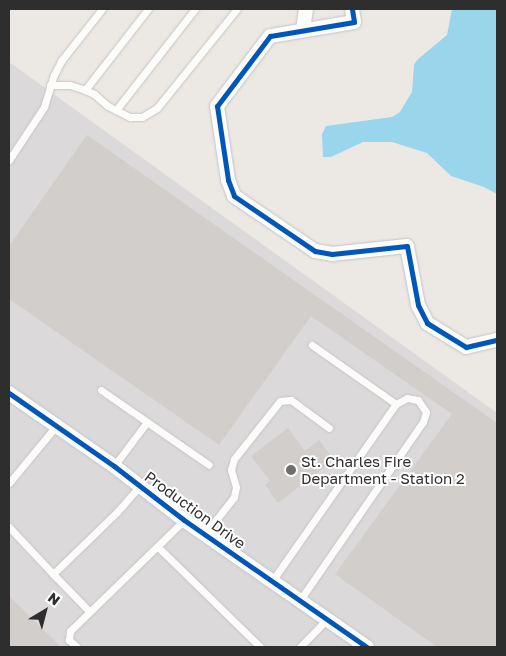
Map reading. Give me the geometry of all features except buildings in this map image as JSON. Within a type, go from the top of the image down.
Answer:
[{"type":"street","points":[[303,30],[306,9]]},
{"type":"street","points":[[352,9],[354,22],[270,36],[217,106],[228,180],[234,196],[315,252],[332,254],[408,246],[418,305],[427,323],[466,347],[497,340]]},
{"type":"street","name":"Production Drive","points":[[9,393],[114,466],[184,520],[367,647]]},
{"type":"lane","points":[[9,160],[38,119],[61,61],[102,9]]},
{"type":"lane","points":[[86,90],[148,9]]},
{"type":"lane","points":[[116,110],[195,9]]},
{"type":"lane","points":[[50,85],[70,85],[86,90],[130,117],[142,116],[157,108],[237,9]]},
{"type":"lane","points":[[312,346],[396,404]]},
{"type":"lane","points":[[101,390],[209,465]]},
{"type":"lane","points":[[272,581],[396,404],[407,398],[418,400],[426,412],[423,422],[300,600]]},
{"type":"lane","points":[[205,534],[234,496],[236,487],[231,470],[234,459],[280,402],[291,400],[329,428]]},
{"type":"lane","points":[[114,466],[147,422]]},
{"type":"lane","points":[[9,483],[56,426]]},
{"type":"lane","points":[[53,574],[117,512],[140,486]]},
{"type":"lane","points":[[77,647],[69,640],[70,632],[184,520]]},
{"type":"lane","points":[[9,527],[90,611]]},
{"type":"lane","points":[[158,547],[260,647]]},
{"type":"lane","points":[[300,647],[327,619]]},
{"type":"shaded area","points":[[9,62],[497,413],[497,647],[9,647]]},
{"type":"water","points":[[452,9],[497,9],[497,194],[484,187],[451,176],[427,153],[392,142],[363,142],[331,157],[323,157],[322,134],[326,126],[392,117],[400,112],[412,92],[414,65],[417,60],[447,35]]},
{"type":"cycle path","points":[[352,9],[354,22],[270,36],[217,106],[228,180],[234,196],[315,251],[332,254],[407,246],[418,305],[427,323],[466,347],[497,340]]},
{"type":"cycle path","points":[[9,393],[114,466],[184,520],[367,647]]},
{"type":"place","name":"St. Charles Fire Department - Station 2","points":[[291,470]]}]
